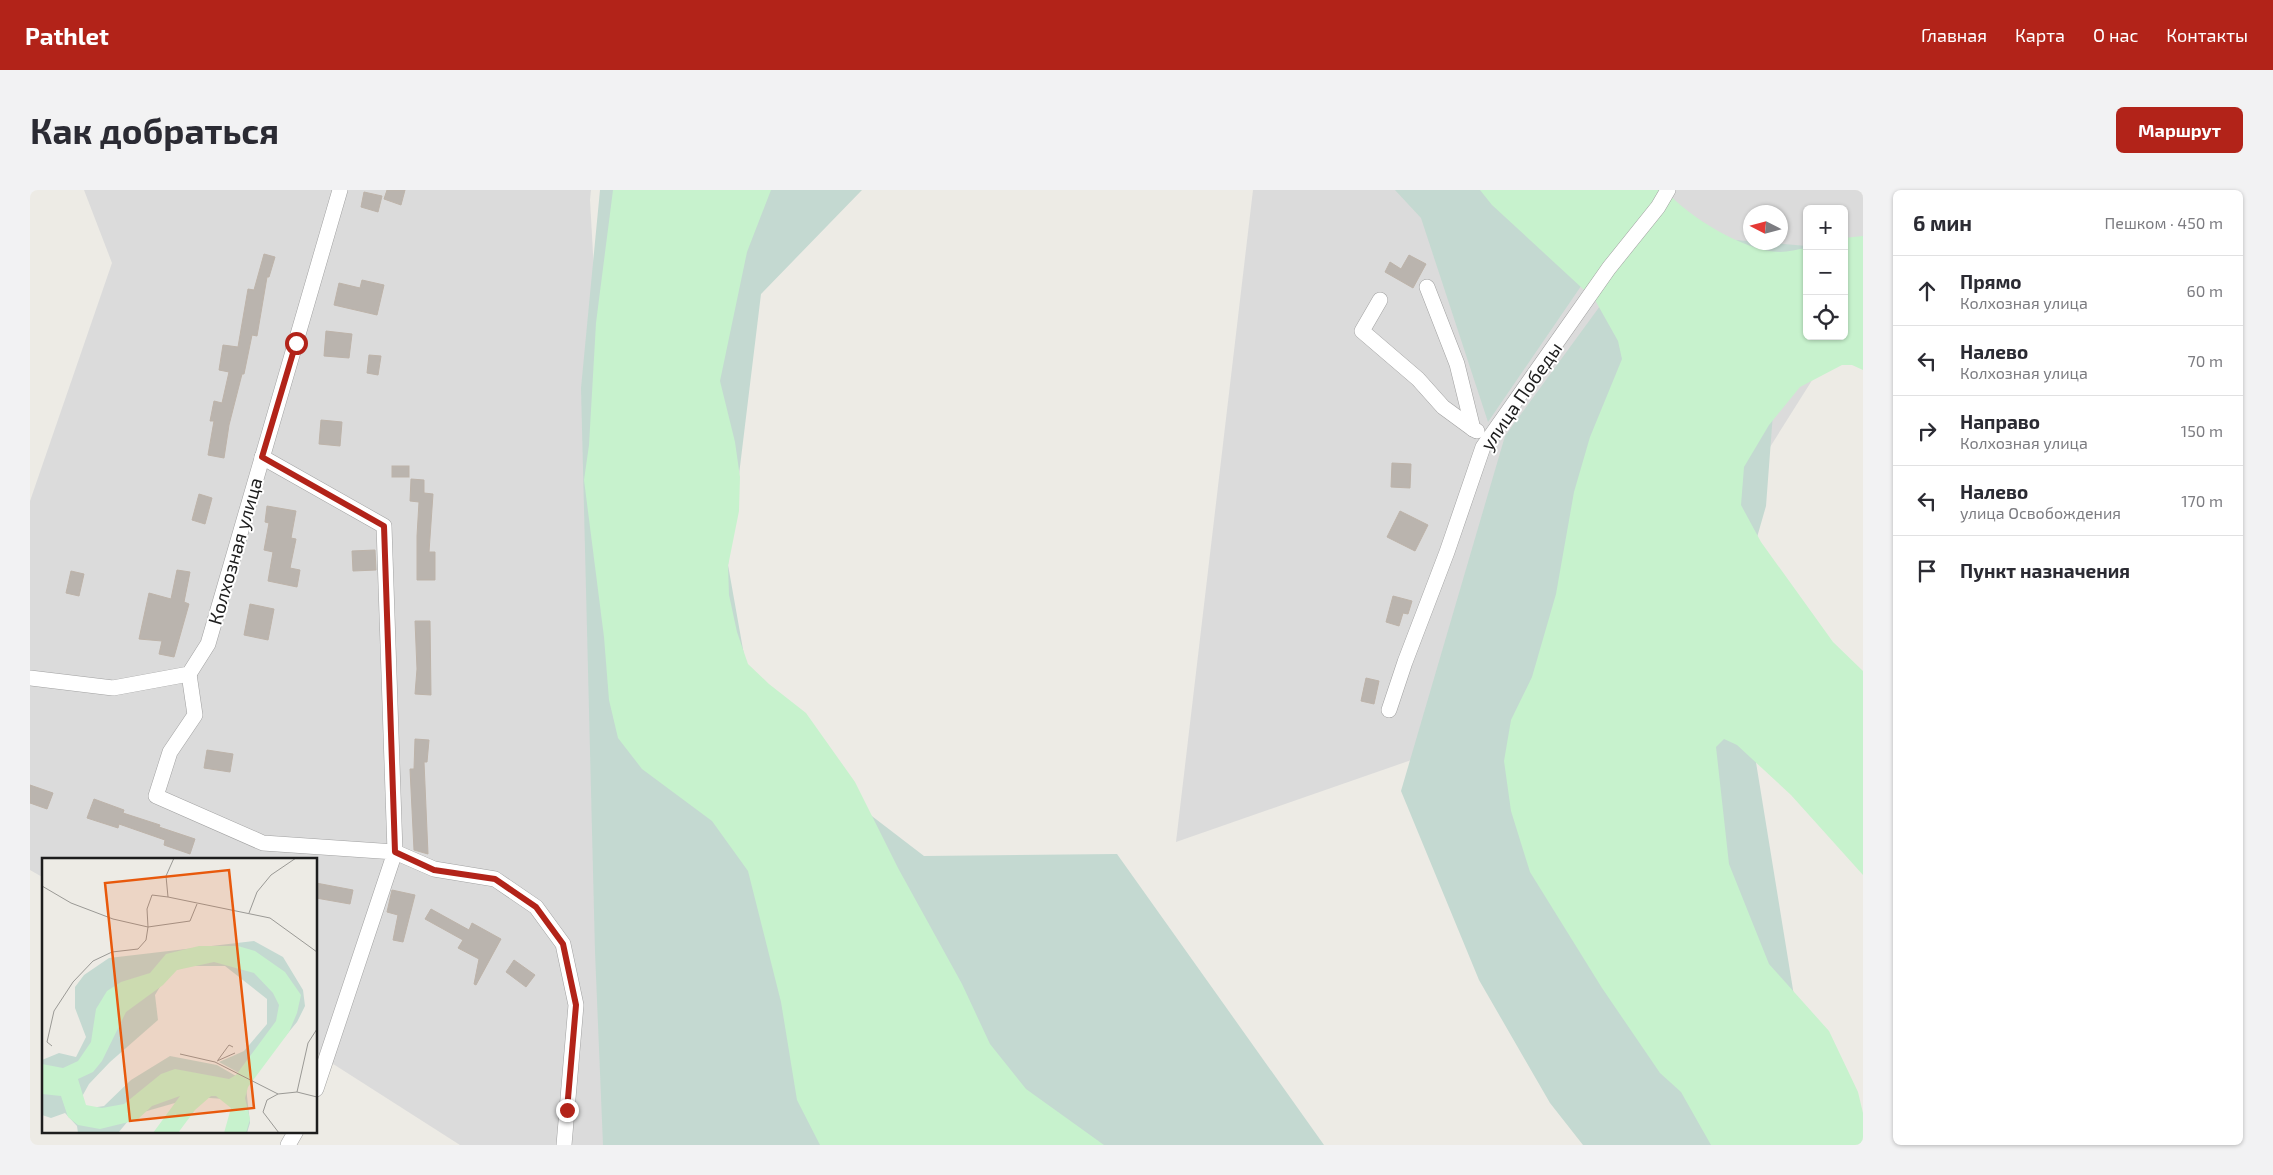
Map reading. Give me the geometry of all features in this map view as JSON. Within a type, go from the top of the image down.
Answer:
[{"type":"street","name":"Колхозная улица","points":[[189,674],[208,644],[340,190]]},
{"type":"street","name":"улица Победы","points":[[1389,710],[1480,455],[1488,439],[1557,345],[1609,268],[1658,208],[1668,190]]},
{"type":"street","points":[[1427,286],[1457,364],[1473,429]]},
{"type":"street","points":[[1380,300],[1362,331],[1418,379],[1443,407],[1488,439]]},
{"type":"street","name":"Колхозная улица","points":[[262,457],[384,526],[395,852]]},
{"type":"street","points":[[30,678],[113,688],[189,674],[195,715],[170,752],[156,796],[263,843],[395,852],[434,870],[495,879],[536,907],[563,944],[576,1005],[564,1145]]},
{"type":"street","points":[[318,1084],[395,852]]},
{"type":"street","points":[[288,1145],[295,1132]]},
{"type":"shaded area","points":[[84,190],[591,190],[590,200],[643,1145],[460,1145],[318,1054],[318,858],[42,858],[42,877],[30,870],[30,501],[112,263]]},
{"type":"shaded area","points":[[1253,190],[1863,190],[1863,300],[1848,323],[1848,205],[1803,205],[1803,340],[1837,340],[1618,688],[1176,842]]},
{"type":"green space","points":[[600,190],[862,190],[761,294],[728,565],[757,728],[924,856],[1117,854],[1324,1145],[603,1145],[595,952],[581,388]]},
{"type":"green space","points":[[613,190],[771,190],[747,252],[720,381],[735,442],[740,477],[739,511],[728,566],[729,595],[737,632],[748,664],[769,684],[806,713],[855,782],[898,868],[962,984],[990,1044],[1026,1089],[1104,1145],[820,1145],[797,1100],[781,1002],[748,871],[712,821],[642,769],[618,738],[609,700],[604,637],[584,480],[589,445],[596,323]]},
{"type":"green space","points":[[1395,190],[1638,190],[1642,197],[1488,422],[1421,218]]},
{"type":"green space","points":[[1480,190],[1665,190],[1702,221],[1743,243],[1743,250],[1786,252],[1803,249],[1803,340],[1848,340],[1848,238],[1863,236],[1863,370],[1852,365],[1842,365],[1800,387],[1769,425],[1744,467],[1741,505],[1761,542],[1833,642],[1863,671],[1863,875],[1791,795],[1737,745],[1724,739],[1716,747],[1729,864],[1769,964],[1829,1031],[1858,1092],[1863,1113],[1863,1145],[1711,1145],[1681,1092],[1660,1073],[1602,988],[1530,872],[1511,811],[1504,761],[1511,720],[1532,677],[1556,594],[1574,492],[1590,437],[1622,359],[1618,341],[1595,300],[1492,205]]},
{"type":"green space","points":[[1668,213],[1700,237],[1743,241],[1743,250],[1788,250],[1788,244],[1803,246],[1803,340],[1805,340],[1773,413],[1766,506],[1733,621],[1795,1002],[1852,1145],[1583,1145],[1550,1103],[1479,980],[1401,791],[1505,436]]},
{"type":"building","points":[[387,190],[405,190],[401,205],[384,199]]},
{"type":"building","points":[[364,192],[382,196],[378,212],[361,207]]},
{"type":"building","points":[[264,254],[275,257],[269,277],[267,277],[257,336],[252,335],[244,374],[242,374],[229,425],[224,458],[208,455],[214,421],[210,421],[214,401],[222,403],[229,372],[219,370],[223,345],[238,347],[248,289],[254,290]]},
{"type":"building","points":[[1409,255],[1426,264],[1413,288],[1385,272],[1390,262],[1401,269]]},
{"type":"building","points":[[362,280],[384,285],[377,315],[334,305],[339,283],[360,288]]},
{"type":"building","points":[[326,331],[352,334],[349,358],[324,356]]},
{"type":"building","points":[[369,355],[381,356],[378,375],[367,373]]},
{"type":"building","points":[[321,420],[342,422],[340,446],[319,444]]},
{"type":"building","points":[[1392,463],[1411,464],[1410,488],[1391,487]]},
{"type":"building","points":[[392,466],[409,466],[409,477],[392,477]]},
{"type":"building","points":[[411,479],[424,480],[424,493],[433,494],[429,552],[435,552],[435,580],[417,580],[419,502],[410,501]]},
{"type":"building","points":[[199,494],[212,498],[205,524],[192,520]]},
{"type":"building","points":[[267,506],[296,511],[291,538],[296,539],[290,568],[300,570],[297,587],[268,581],[273,552],[264,550],[269,523],[265,522]]},
{"type":"building","points":[[1400,511],[1428,525],[1415,551],[1387,537]]},
{"type":"building","points":[[375,550],[376,570],[353,571],[352,551]]},
{"type":"building","points":[[177,570],[190,572],[184,602],[189,604],[174,657],[159,654],[162,641],[139,639],[149,593],[171,599]]},
{"type":"building","points":[[71,571],[84,574],[79,596],[66,593]]},
{"type":"building","points":[[1393,596],[1412,601],[1408,614],[1403,613],[1399,626],[1386,622]]},
{"type":"building","points":[[250,604],[274,609],[268,640],[244,635]]},
{"type":"building","points":[[415,621],[430,621],[431,695],[415,694],[417,669]]},
{"type":"building","points":[[1366,678],[1379,681],[1374,704],[1361,701]]},
{"type":"building","points":[[415,739],[429,740],[427,762],[424,762],[428,854],[414,850],[410,769],[414,769]]},
{"type":"building","points":[[207,750],[233,754],[230,772],[204,768]]},
{"type":"building","points":[[30,785],[53,793],[47,809],[30,803]]},
{"type":"building","points":[[94,799],[124,810],[123,813],[195,839],[190,854],[164,845],[165,840],[119,824],[118,828],[87,818]]},
{"type":"building","points":[[318,883],[353,890],[350,904],[318,898]]},
{"type":"building","points":[[392,890],[415,895],[403,942],[393,940],[398,915],[387,912]]},
{"type":"building","points":[[431,909],[469,930],[472,923],[501,939],[476,985],[474,984],[479,959],[458,948],[463,940],[425,919]]},
{"type":"building","points":[[514,960],[535,975],[526,987],[506,972]]},
{"type":"route","points":[[296,343],[262,457],[384,526],[395,852],[434,870],[495,879],[536,907],[563,944],[576,1005],[567,1110]]}]
